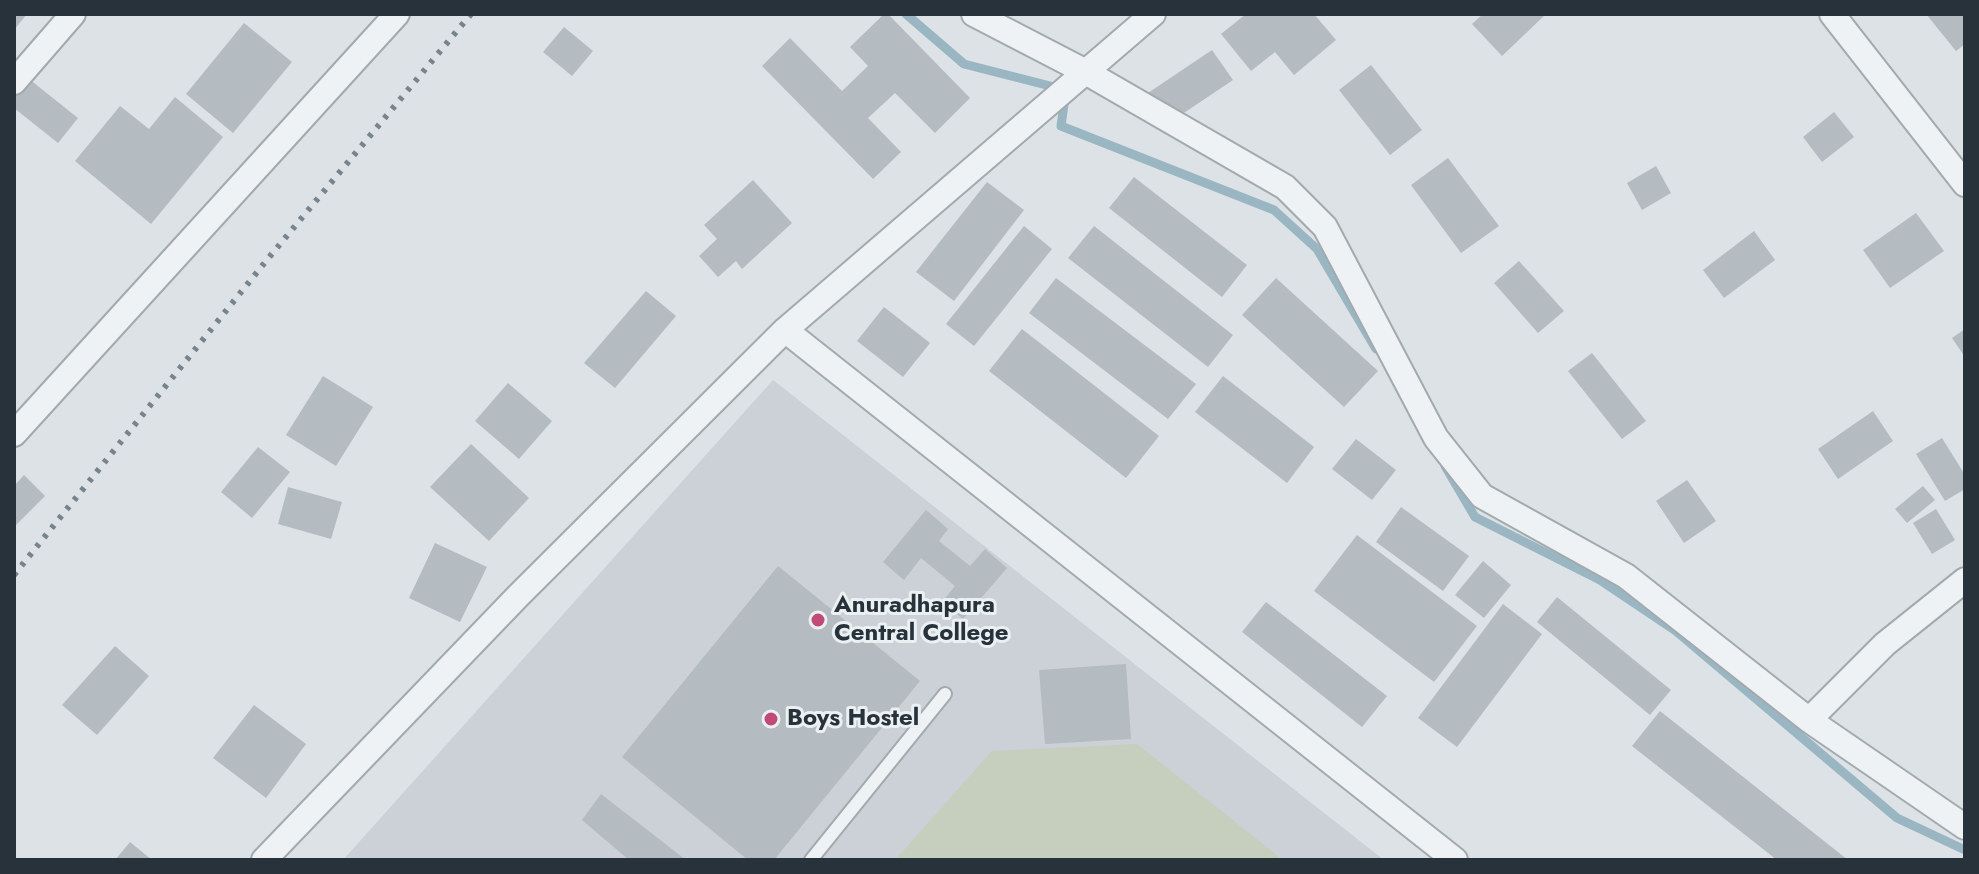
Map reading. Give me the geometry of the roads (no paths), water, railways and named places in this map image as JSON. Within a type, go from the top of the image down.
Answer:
[{"type":"street","points":[[14,82],[73,14]]},
{"type":"street","points":[[14,434],[397,14]]},
{"type":"street","points":[[974,14],[1084,71],[1285,187],[1325,227],[1436,438],[1482,496],[1626,576],[1809,720],[1965,827]]},
{"type":"street","points":[[264,860],[518,596],[785,330],[1153,14]]},
{"type":"street","points":[[1832,14],[1965,184]]},
{"type":"street","points":[[785,330],[1455,860]]},
{"type":"street","points":[[1809,720],[1885,644],[1965,580]]},
{"type":"lane","points":[[811,860],[945,694]]},
{"type":"waterway","points":[[906,14],[964,64],[1066,90],[1061,126],[1274,210],[1317,249],[1376,349]]},
{"type":"waterway","points":[[1445,466],[1475,517],[1600,580],[1676,631],[1897,818],[1965,850]]},
{"type":"railway","points":[[14,575],[266,261],[471,14]]},
{"type":"place","name":"Anuradhapura Central College","points":[[818,620]]},
{"type":"place","name":"Boys Hostel","points":[[771,719]]}]
